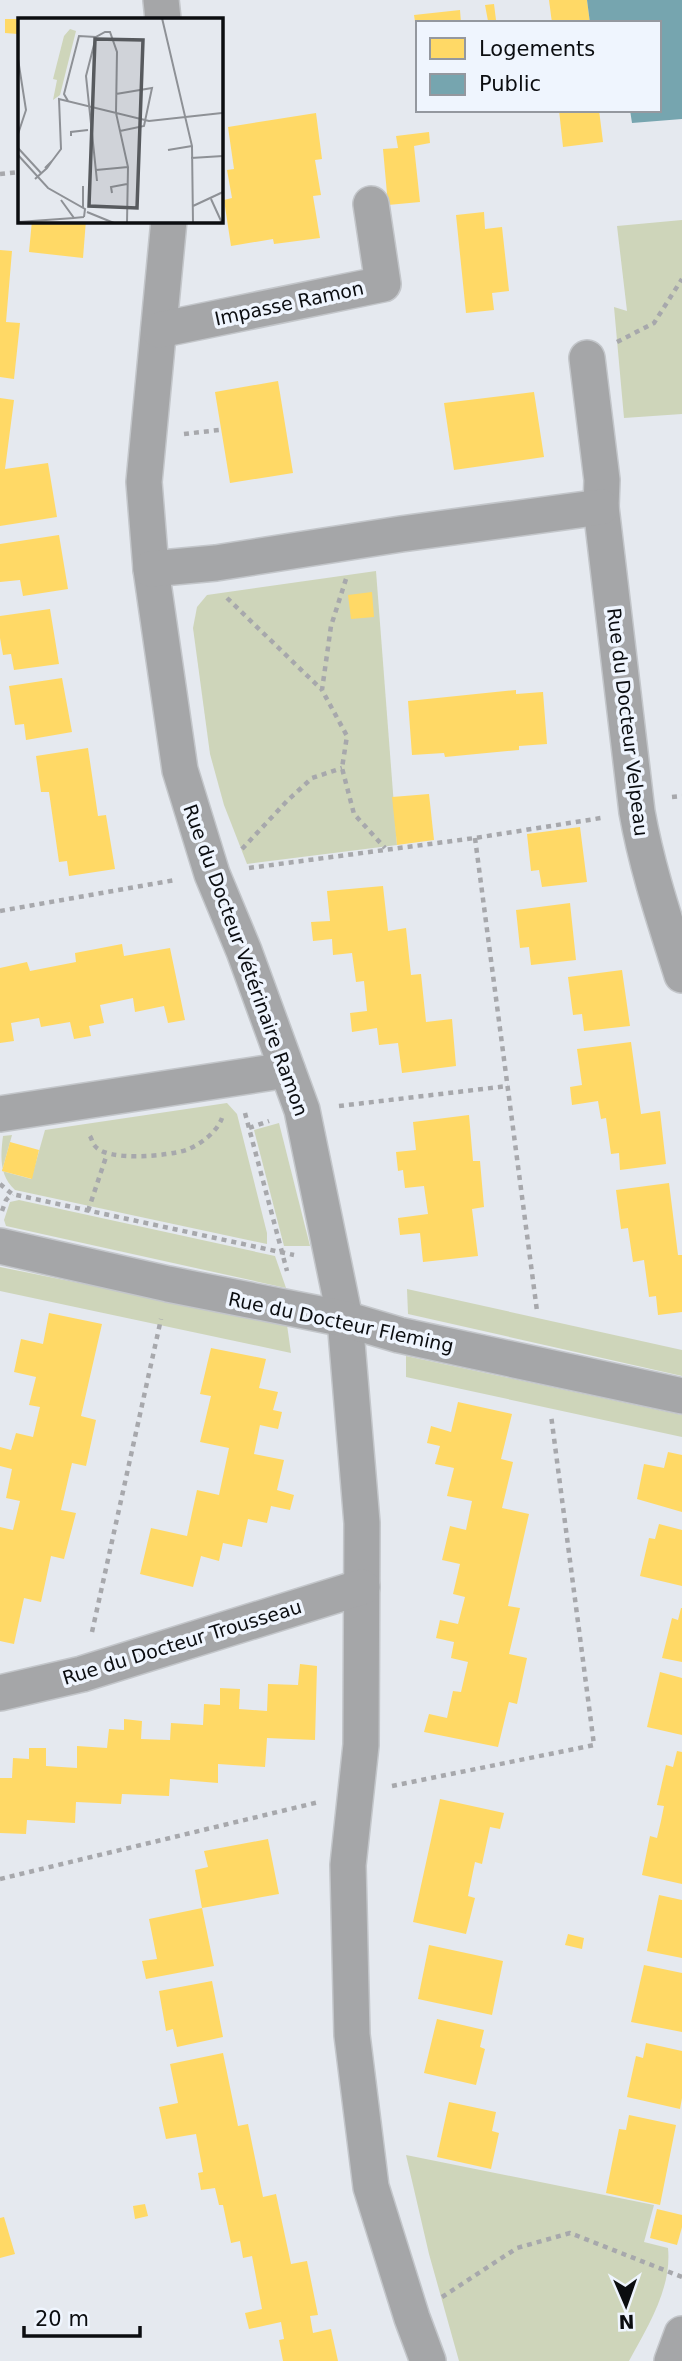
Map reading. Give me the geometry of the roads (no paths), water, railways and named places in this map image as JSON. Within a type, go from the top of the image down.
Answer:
[{"type":"street","points":[[161,0],[163,18]]},
{"type":"street","name":"Impasse Ramon","points":[[159,330],[383,284],[372,204]]},
{"type":"street","name":"Rue du Docteur Vétérinaire Ramon","points":[[170,222],[144,482],[151,569],[180,770],[212,874],[244,951],[302,1110],[345,1319],[362,1522],[361,1745],[348,1865],[352,2035],[371,2187],[428,2361]]},
{"type":"street","name":"Rue du Docteur Velpeau","points":[[587,358],[602,480],[601,507],[637,812],[659,904],[682,975]]},
{"type":"street","points":[[151,569],[216,563],[601,507]]},
{"type":"street","points":[[0,1114],[287,1070]]},
{"type":"street","name":"Rue du Docteur Fleming","points":[[0,1247],[345,1319],[399,1335],[682,1396]]},
{"type":"street","name":"Rue du Docteur Trousseau","points":[[0,1693],[82,1674],[362,1587]]},
{"type":"street","points":[[672,2361],[682,2334]]}]
